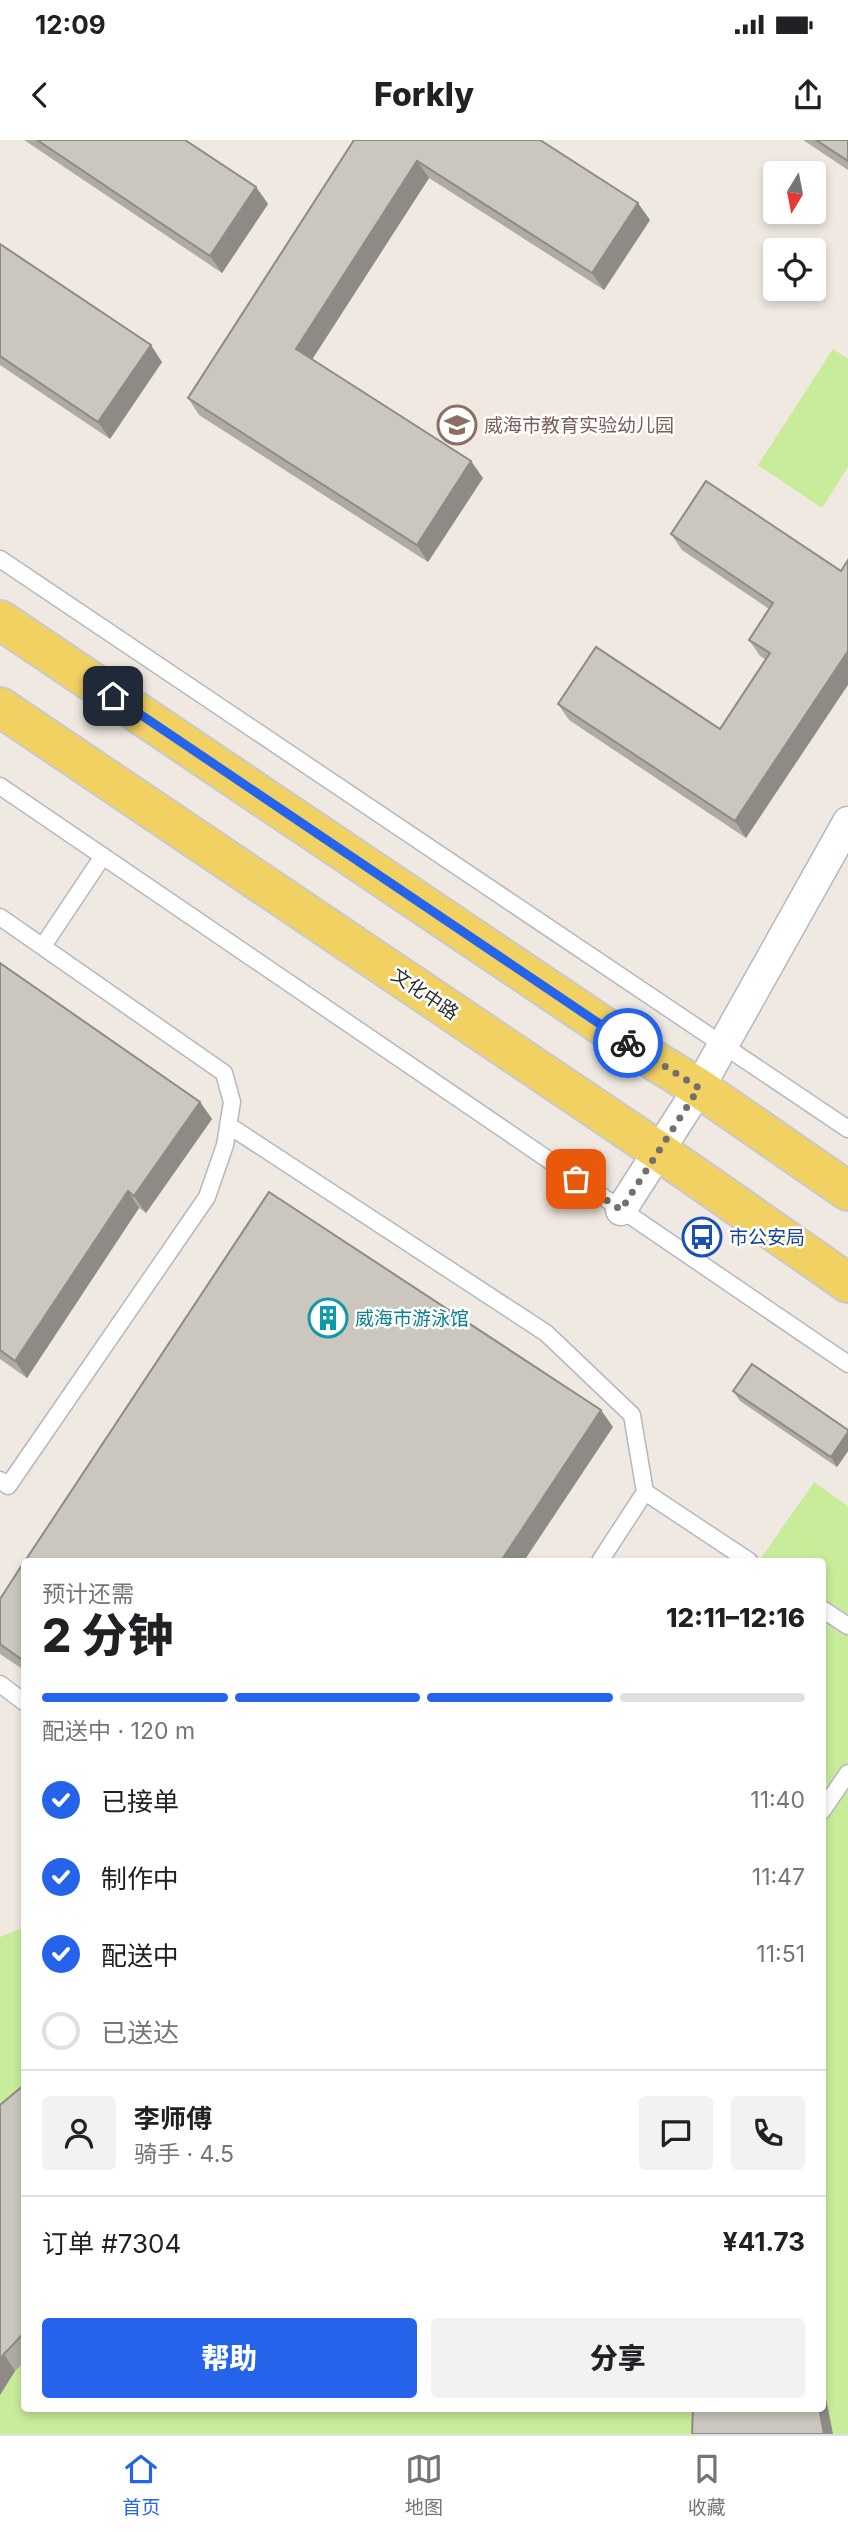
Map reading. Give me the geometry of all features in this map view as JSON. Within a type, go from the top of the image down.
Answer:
[{"type":"main road","points":[[0,620],[699,1088],[848,1191]]},
{"type":"main road","name":"文化中路","points":[[0,707],[660,1152],[848,1283]]},
{"type":"street","points":[[621,1210],[699,1088],[848,822]]},
{"type":"lane","points":[[0,559],[848,1129]]},
{"type":"lane","points":[[0,786],[848,1364]]},
{"type":"lane","points":[[43,946],[103,856]]},
{"type":"lane","points":[[0,917],[224,1073],[232,1102],[225,1145],[207,1197],[3,1488]]},
{"type":"lane","points":[[228,1125],[547,1333],[632,1415],[645,1492],[602,1558]]},
{"type":"lane","points":[[645,1492],[744,1558]]},
{"type":"lane","points":[[826,1612],[848,1626]]},
{"type":"lane","points":[[0,1685],[21,1700]]},
{"type":"lane","points":[[826,1805],[848,1773]]},
{"type":"green space","points":[[833,349],[848,359],[848,467],[822,508],[758,465]]},
{"type":"green space","points":[[814,1482],[848,1506],[848,2434],[0,2434],[0,1937],[21,1928],[21,2412],[826,2412],[826,1558],[761,1558]]},
{"type":"building","points":[[37,140],[185,140],[256,187],[210,256]]},
{"type":"building","points":[[354,140],[540,140],[638,203],[592,273],[417,161],[296,349],[471,461],[417,545],[188,398]]},
{"type":"building","points":[[816,140],[848,140],[848,161]]},
{"type":"building","points":[[0,244],[151,345],[98,422],[0,356]]},
{"type":"building","points":[[706,481],[841,571],[848,560],[848,651],[735,821],[558,704],[596,647],[720,729],[770,653],[749,640],[773,603],[671,534]]},
{"type":"building","points":[[0,963],[200,1102],[134,1196],[128,1191],[15,1361],[0,1350]]},
{"type":"building","name":"威海市游泳馆","points":[[269,1192],[601,1410],[503,1558],[27,1558]]},
{"type":"building","points":[[752,1364],[848,1430],[831,1457],[733,1391]]},
{"type":"building","points":[[21,1567],[21,1659],[0,1644],[0,1599]]},
{"type":"building","points":[[21,2088],[21,2336],[0,2359],[0,2105]]},
{"type":"building","points":[[693,2412],[820,2412],[824,2434],[692,2434]]},
{"type":"way so far","points":[[576,1179],[621,1210],[699,1088],[628,1043]]},
{"type":"place","name":"威海市教育实验幼儿园","points":[[457,425]]},
{"type":"place","name":"市公安局","points":[[702,1237]]},
{"type":"place","name":"威海市游泳馆","points":[[328,1318]]},
{"type":"route","points":[[113,696],[628,1043]]}]
